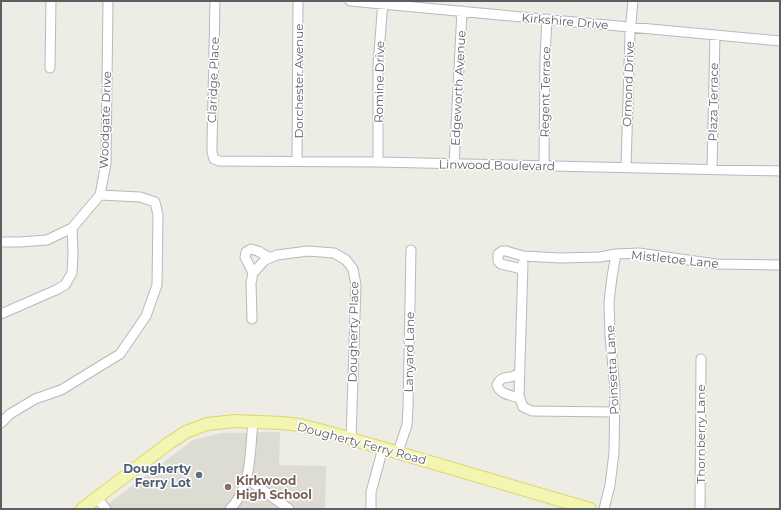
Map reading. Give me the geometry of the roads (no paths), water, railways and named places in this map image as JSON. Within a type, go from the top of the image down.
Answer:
[{"type":"main road","name":"Dougherty Ferry Road","points":[[82,509],[162,448],[186,432],[214,423],[235,421],[282,423],[331,433],[398,452],[565,506],[590,509]]},
{"type":"street","points":[[50,68],[51,1]]},
{"type":"street","name":"Woodgate Drive","points":[[72,228],[100,195],[106,163],[108,1]]},
{"type":"street","name":"Claridge Place","points":[[214,159],[212,145],[215,1]]},
{"type":"street","name":"Dorchester Avenue","points":[[297,161],[298,1]]},
{"type":"street","name":"Kirkshire Drive","points":[[350,1],[382,2],[462,11],[780,40]]},
{"type":"street","name":"Ormond Drive","points":[[626,168],[630,32],[633,1]]},
{"type":"street","name":"Romine Drive","points":[[378,162],[378,65],[382,2]]},
{"type":"street","name":"Edgeworth Avenue","points":[[454,164],[462,11]]},
{"type":"street","name":"Regent Terrace","points":[[544,166],[545,57],[547,19]]},
{"type":"street","name":"Plaza Terrace","points":[[712,169],[715,35]]},
{"type":"street","name":"Linwood Boulevard","points":[[214,159],[224,162],[378,162],[780,171]]},
{"type":"street","points":[[1,424],[10,414],[29,402],[61,390],[120,354],[146,316],[157,285],[158,215],[155,202],[140,198],[100,195]]},
{"type":"street","points":[[1,242],[47,240],[72,228],[74,254],[72,273],[65,285],[1,314]]},
{"type":"street","points":[[252,319],[251,283],[253,273],[245,258],[246,252],[251,249],[270,258]]},
{"type":"street","name":"Lanyard Lane","points":[[398,452],[406,425],[408,407],[410,250]]},
{"type":"street","name":"Dougherty Place","points":[[253,273],[265,260],[277,254],[308,251],[334,253],[346,260],[353,269],[356,285],[351,439]]},
{"type":"street","name":"Mistletoe Lane","points":[[522,269],[501,264],[498,261],[498,254],[502,251],[523,256],[560,258],[639,253],[716,264],[780,265]]},
{"type":"street","name":"Poinsetta Lane","points":[[604,509],[610,485],[614,453],[615,389],[610,336],[609,302],[616,254]]},
{"type":"street","points":[[523,256],[520,373],[520,398],[523,407],[532,411],[614,412]]},
{"type":"street","name":"Thornberry Lane","points":[[700,509],[701,359]]},
{"type":"street","points":[[520,373],[513,376],[504,377],[499,380],[497,385],[498,389],[503,394],[520,398]]},
{"type":"street","points":[[230,509],[242,492],[247,477],[250,465],[253,421]]},
{"type":"street","points":[[371,509],[371,492],[383,448]]},
{"type":"street","points":[[247,477],[289,509]]},
{"type":"street","points":[[97,498],[106,509]]},
{"type":"place","name":"Dougherty Ferry Lot","points":[[199,475]]},
{"type":"place","name":"Kirkwood High School","points":[[228,487]]}]
